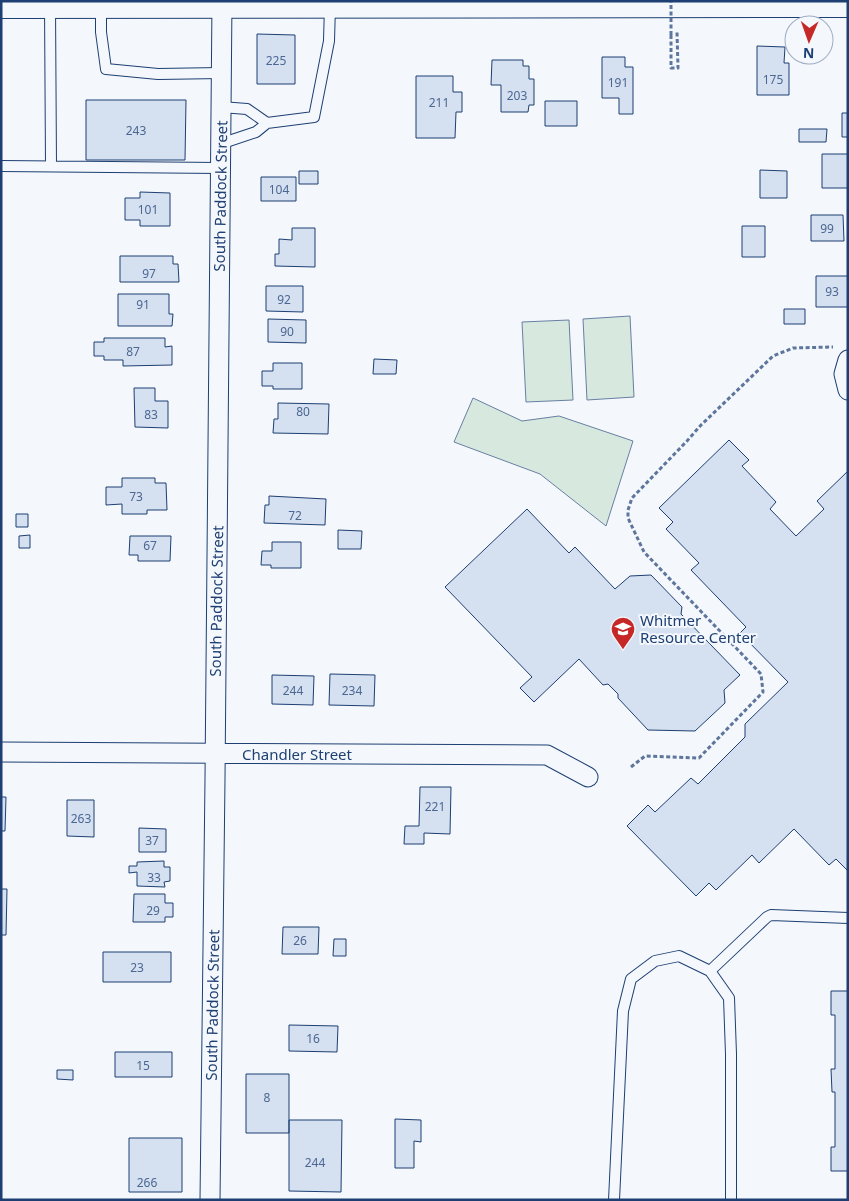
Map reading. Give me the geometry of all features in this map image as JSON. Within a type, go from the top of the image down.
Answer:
[{"type":"main road","points":[[1,4],[222,2],[848,3]]},
{"type":"street","name":"South Paddock Street","points":[[210,1200],[222,2]]},
{"type":"street","points":[[839,358],[848,390]]},
{"type":"street","name":"Chandler Street","points":[[1,752],[547,755],[588,777]]},
{"type":"lane","points":[[220,144],[256,132],[267,123],[314,117],[329,41],[330,3]]},
{"type":"lane","points":[[50,4],[51,166]]},
{"type":"lane","points":[[101,4],[101,32],[106,69],[158,74],[221,73]]},
{"type":"lane","points":[[221,107],[247,108],[267,123]]},
{"type":"lane","points":[[1,166],[220,168]]},
{"type":"lane","points":[[710,971],[767,917],[848,918]]},
{"type":"lane","points":[[614,1200],[623,1011],[631,979],[655,961],[679,956],[710,971],[729,998],[731,1200]]},
{"type":"path","points":[[671,1],[671,68],[678,68],[678,32]]},
{"type":"path","points":[[631,767],[645,756],[699,758],[763,692],[761,674],[644,552],[629,522],[628,510],[632,498],[688,442],[701,425],[773,356],[793,348],[835,347],[839,358]]},
{"type":"shaded area","points":[[630,316],[634,397],[587,400],[583,319]]},
{"type":"shaded area","points":[[569,320],[573,400],[526,402],[522,322]]},
{"type":"shaded area","points":[[473,398],[522,421],[559,416],[633,441],[606,526],[540,474],[454,442]]},
{"type":"building","points":[[257,34],[295,35],[295,84],[257,84]]},
{"type":"building","points":[[757,46],[784,47],[784,65],[789,65],[789,95],[757,95]]},
{"type":"building","points":[[602,57],[625,57],[625,67],[633,67],[633,114],[619,114],[619,98],[602,98]]},
{"type":"building","points":[[492,60],[523,60],[523,66],[529,66],[529,79],[534,79],[534,105],[529,105],[528,112],[501,112],[501,85],[491,85]]},
{"type":"building","points":[[416,76],[453,76],[453,92],[462,92],[462,112],[456,112],[455,138],[416,138]]},
{"type":"building","points":[[86,100],[186,100],[185,160],[86,160]]},
{"type":"building","points":[[545,101],[577,101],[577,126],[545,126]]},
{"type":"building","points":[[842,113],[848,113],[848,137],[842,137]]},
{"type":"building","points":[[799,129],[827,129],[826,142],[799,142]]},
{"type":"building","points":[[822,154],[848,154],[848,188],[822,188]]},
{"type":"building","points":[[760,170],[787,171],[787,198],[760,198]]},
{"type":"building","points":[[299,171],[318,171],[318,184],[299,184]]},
{"type":"building","points":[[261,177],[296,177],[296,201],[261,201]]},
{"type":"building","points":[[140,192],[170,193],[170,226],[140,226],[140,220],[125,220],[125,198],[140,198]]},
{"type":"building","points":[[811,215],[843,215],[844,241],[811,241]]},
{"type":"building","points":[[742,226],[765,226],[765,257],[742,257]]},
{"type":"building","points":[[292,228],[315,228],[315,267],[275,266],[275,254],[279,254],[279,239],[292,240]]},
{"type":"building","points":[[120,256],[173,256],[173,264],[178,264],[179,282],[120,282]]},
{"type":"building","points":[[816,276],[848,276],[848,307],[816,307]]},
{"type":"building","points":[[266,286],[303,286],[303,312],[266,311]]},
{"type":"building","points":[[118,294],[169,294],[169,314],[173,314],[172,326],[118,326]]},
{"type":"building","points":[[784,309],[805,309],[805,324],[784,324]]},
{"type":"building","points":[[268,319],[306,320],[306,343],[268,342]]},
{"type":"building","points":[[104,338],[165,338],[165,347],[172,346],[172,365],[123,366],[123,360],[104,360],[104,356],[94,356],[94,342],[104,342]]},
{"type":"building","points":[[374,359],[397,360],[396,374],[373,374]]},
{"type":"building","points":[[273,363],[302,363],[302,389],[273,389],[273,386],[262,386],[262,371],[273,371]]},
{"type":"building","points":[[134,388],[155,388],[155,401],[168,401],[168,428],[135,427]]},
{"type":"building","points":[[278,403],[329,404],[328,434],[273,433],[274,419],[278,419]]},
{"type":"building","points":[[729,440],[749,460],[742,466],[776,502],[770,509],[796,536],[824,509],[817,501],[848,471],[848,871],[836,859],[829,865],[794,829],[759,863],[752,855],[716,890],[709,883],[696,896],[627,826],[648,805],[655,812],[691,778],[698,784],[745,737],[745,724],[788,682],[740,633],[746,627],[691,570],[699,563],[666,529],[673,522],[659,508]]},
{"type":"building","points":[[122,478],[155,478],[155,483],[166,483],[167,510],[147,510],[147,514],[122,514],[122,504],[106,505],[106,487],[122,487]]},
{"type":"building","points":[[269,496],[326,499],[325,525],[264,523],[265,505],[269,505]]},
{"type":"building","points":[[527,509],[569,553],[575,547],[615,589],[630,576],[651,575],[682,607],[681,614],[740,675],[724,690],[725,703],[695,731],[648,730],[618,698],[618,694],[608,684],[603,685],[579,659],[534,702],[520,688],[532,677],[445,587]]},
{"type":"building","points":[[16,514],[28,514],[28,527],[16,527]]},
{"type":"building","points":[[338,530],[362,531],[361,549],[338,549]]},
{"type":"building","points":[[30,535],[30,548],[19,548],[19,536]]},
{"type":"building","points":[[130,536],[171,536],[170,561],[138,561],[138,555],[129,555]]},
{"type":"building","points":[[272,542],[301,542],[301,568],[271,568],[271,565],[261,565],[262,551],[272,551]]},
{"type":"building","points":[[330,674],[375,675],[374,706],[329,705]]},
{"type":"building","points":[[272,675],[314,676],[313,705],[272,704]]},
{"type":"building","points":[[420,787],[451,787],[450,834],[424,833],[424,844],[404,844],[405,826],[419,826]]},
{"type":"building","points":[[1,797],[6,797],[5,831],[1,831]]},
{"type":"building","points":[[67,800],[94,800],[94,837],[67,836]]},
{"type":"building","points":[[139,828],[166,829],[166,852],[139,852]]},
{"type":"building","points":[[164,861],[164,867],[170,867],[170,881],[164,882],[165,887],[137,886],[137,872],[129,873],[129,866],[137,866],[137,862]]},
{"type":"building","points":[[1,889],[7,889],[6,935],[1,935]]},
{"type":"building","points":[[134,894],[165,894],[165,903],[173,903],[173,917],[165,917],[165,922],[133,922]]},
{"type":"building","points":[[283,927],[319,927],[318,954],[282,954]]},
{"type":"building","points":[[334,939],[346,939],[346,956],[333,956]]},
{"type":"building","points":[[103,952],[171,952],[171,982],[103,982]]},
{"type":"building","points":[[831,991],[848,991],[848,1171],[831,1171],[831,1147],[835,1147],[835,1092],[832,1092],[831,1069],[835,1069],[835,1015],[831,1015]]},
{"type":"building","points":[[289,1025],[338,1026],[337,1052],[289,1051]]},
{"type":"building","points":[[115,1052],[172,1052],[172,1077],[115,1077]]},
{"type":"building","points":[[57,1070],[73,1070],[73,1080],[57,1079]]},
{"type":"building","points":[[246,1074],[289,1074],[289,1133],[246,1133]]},
{"type":"building","points":[[395,1119],[421,1120],[421,1142],[414,1141],[414,1168],[395,1168]]},
{"type":"building","points":[[289,1120],[342,1120],[341,1192],[289,1191]]},
{"type":"building","points":[[129,1138],[182,1138],[182,1192],[129,1192]]},
{"type":"place","name":"Whitmer Resource Center","points":[[623,650]]}]
